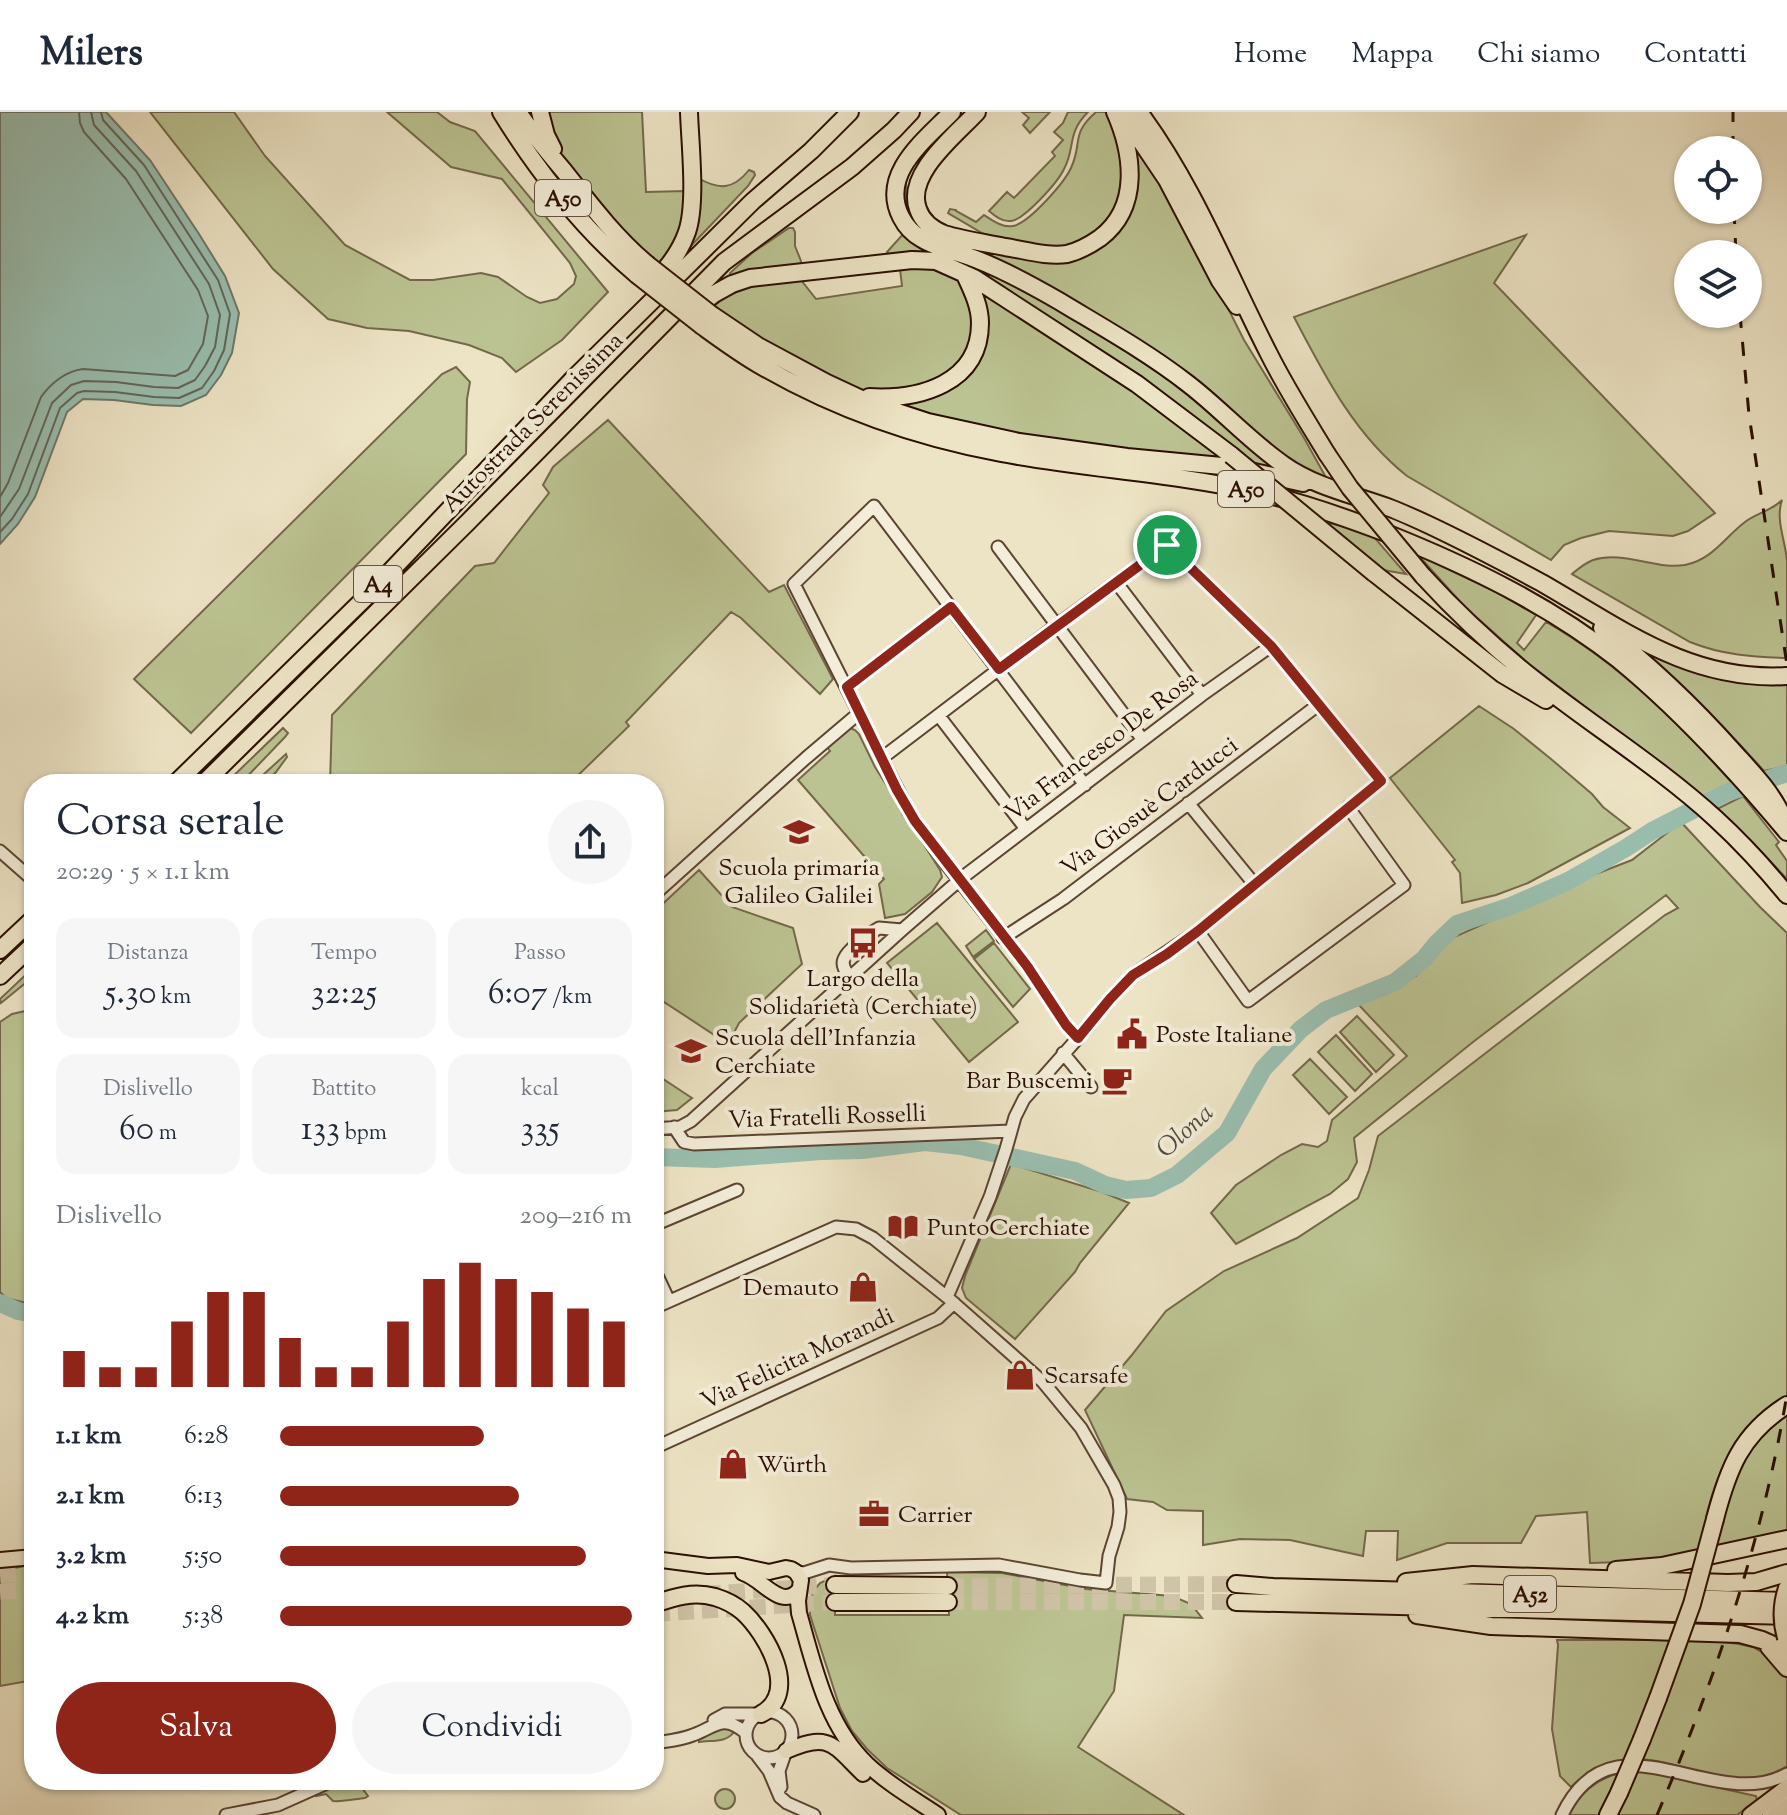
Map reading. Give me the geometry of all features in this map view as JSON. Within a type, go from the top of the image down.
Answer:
[{"type":"highway","name":"A50","points":[[501,112],[538,166],[601,242],[642,269],[756,363],[846,408],[908,431],[1001,453],[1195,480],[1261,493],[1344,517],[1448,559],[1525,598],[1586,636],[1643,681],[1743,771],[1780,811],[1787,830]]},
{"type":"highway","points":[[518,112],[642,269]]},
{"type":"highway","points":[[540,112],[546,135],[562,169]]},
{"type":"highway","points":[[574,378],[668,267],[686,235],[692,197],[689,112]]},
{"type":"highway","name":"Autostrada Serenissima","points":[[185,774],[366,597],[574,378],[753,201],[850,112]]},
{"type":"highway","name":"Autostrada Serenissima","points":[[213,774],[724,262],[852,167],[911,112]]},
{"type":"highway","points":[[952,112],[911,156],[898,175],[894,192],[896,204],[912,232],[927,242],[1000,270],[1110,332],[1177,375],[1285,466],[1347,494]]},
{"type":"highway","points":[[977,112],[927,164],[920,177],[915,200],[924,220],[937,231],[953,237],[1038,253],[1064,254],[1087,246],[1107,232],[1126,202],[1130,164],[1118,112]]},
{"type":"highway","points":[[1118,112],[1167,180],[1220,281],[1269,355],[1327,454],[1364,506],[1423,576],[1465,620],[1524,671],[1717,820],[1787,895]]},
{"type":"highway","points":[[1139,112],[1192,197],[1269,355]]},
{"type":"highway","points":[[623,364],[714,294],[750,278],[912,260],[936,261],[974,278],[1137,384],[1231,455],[1502,674],[1602,731]]},
{"type":"highway","points":[[854,395],[887,397],[919,394],[945,384],[966,366],[977,345],[980,323],[976,300],[965,275]]},
{"type":"highway","points":[[707,321],[783,361],[903,415],[1019,442],[1232,467],[1347,494],[1392,509],[1500,560],[1633,637],[1699,666],[1729,674],[1787,676]]},
{"type":"highway","points":[[1543,584],[1651,667],[1702,715],[1743,771]]},
{"type":"highway","points":[[0,950],[24,927]]},
{"type":"highway","points":[[0,976],[24,953]]},
{"type":"highway","points":[[1608,1815],[1642,1739],[1692,1604],[1727,1478],[1741,1449],[1764,1422],[1787,1405]]},
{"type":"highway","points":[[1489,1575],[1629,1570],[1662,1566],[1787,1539]]},
{"type":"highway","points":[[1273,1587],[1317,1580],[1409,1582],[1489,1575],[1756,1582],[1787,1587]]},
{"type":"highway","name":"A52","points":[[1236,1584],[1273,1587],[1787,1587]]},
{"type":"highway","points":[[664,1601],[691,1594],[706,1595],[729,1603],[747,1616],[767,1642],[778,1673],[775,1701],[761,1714]]},
{"type":"highway","points":[[835,1594],[948,1594]]},
{"type":"highway","name":"A52","points":[[1236,1602],[1787,1616]]},
{"type":"highway","points":[[1319,1604],[1491,1626],[1740,1634],[1786,1644]]},
{"type":"highway","points":[[1762,1640],[1787,1668]]},
{"type":"highway","points":[[1776,1815],[1787,1807]]},
{"type":"main road","points":[[0,1560],[24,1558]]},
{"type":"main road","points":[[664,1560],[708,1566],[744,1566],[794,1579]]},
{"type":"main road","points":[[664,1569],[706,1574],[744,1573],[757,1579],[791,1610],[810,1649]]},
{"type":"main road","points":[[777,1571],[794,1579],[797,1594],[788,1598],[777,1595],[771,1585],[777,1571]]},
{"type":"main road","points":[[794,1579],[810,1649],[840,1730],[867,1764],[883,1778],[938,1815]]},
{"type":"main road","points":[[1786,1644],[1781,1612],[1787,1587]]},
{"type":"main road","points":[[786,1751],[813,1741],[827,1743],[886,1790],[923,1805]]},
{"type":"main road","points":[[1750,1815],[1787,1787]]},
{"type":"street","points":[[1078,1038],[909,812],[794,584],[874,506],[1085,785]]},
{"type":"street","points":[[882,758],[1167,545],[1271,646],[1381,781],[1198,931],[1141,969],[1117,991],[1024,1099],[951,1300]]},
{"type":"street","points":[[998,547],[1143,740]]},
{"type":"street","points":[[1116,582],[1202,695]]},
{"type":"street","points":[[847,687],[951,607]]},
{"type":"street","name":"Via Francesco De Rosa","points":[[674,1127],[691,1121],[960,880],[1271,646]]},
{"type":"street","name":"Via Giosuè Carducci","points":[[1003,938],[1063,899],[1318,705]]},
{"type":"street","points":[[664,886],[859,713]]},
{"type":"street","points":[[939,716],[1026,829]]},
{"type":"street","points":[[1188,803],[1255,885]]},
{"type":"street","points":[[1198,931],[1248,1001],[1404,885],[1348,807]]},
{"type":"street","points":[[0,851],[24,872]]},
{"type":"street","points":[[850,977],[843,961],[860,942],[879,928],[902,930]]},
{"type":"street","points":[[1063,1053],[1091,1087]]},
{"type":"street","points":[[664,1128],[674,1127]]},
{"type":"street","name":"Via Fratelli Rosselli","points":[[674,1127],[684,1142],[694,1144],[1011,1131]]},
{"type":"street","points":[[664,1221],[737,1190]]},
{"type":"street","points":[[664,1303],[836,1227],[856,1229],[873,1238],[951,1300],[1043,1382],[1091,1444],[1119,1498],[1118,1527],[1109,1556],[1106,1583],[999,1565],[851,1568],[794,1579]]},
{"type":"street","points":[[664,1290],[669,1301]]},
{"type":"street","name":"Via Felicita Morandi","points":[[664,1443],[938,1318],[944,1314],[951,1300]]},
{"type":"street","points":[[702,1731],[725,1714],[778,1715],[789,1724],[791,1738],[780,1765],[779,1780],[784,1793],[799,1808]]},
{"type":"street","points":[[761,1714],[750,1722],[746,1733],[748,1745],[769,1771],[780,1797],[814,1815]]},
{"type":"street","points":[[664,1741],[685,1737],[722,1722],[732,1723],[746,1733]]},
{"type":"street","points":[[755,1754],[772,1758],[786,1751]]},
{"type":"street","points":[[1562,1815],[1583,1785],[1611,1769],[1643,1767],[1742,1788],[1760,1786],[1787,1774]]},
{"type":"street","points":[[226,1815],[278,1805],[309,1790]]},
{"type":"street","points":[[1768,1815],[1787,1798]]},
{"type":"shaded area","points":[[150,112],[234,112],[265,156],[345,245],[410,280],[481,273],[498,277],[540,303],[557,299],[574,284],[576,276],[570,263],[502,179],[451,167],[387,112],[437,112],[450,122],[475,131],[608,292],[562,340],[516,372],[502,358],[469,345],[409,331],[367,328],[328,319],[273,269]]},
{"type":"shaded area","points":[[547,112],[642,112],[646,192],[686,191],[685,225],[660,269],[632,244],[561,156]]},
{"type":"shaded area","points":[[1022,112],[1050,112],[1030,133],[1023,125],[1029,118]]},
{"type":"shaded area","points":[[1068,112],[1088,112],[1074,134],[1068,161],[1061,175],[1040,200],[1017,219],[1008,221],[996,217],[989,211],[1007,192],[1014,198],[1055,156],[1052,152],[1063,140],[1054,132]]},
{"type":"shaded area","points":[[1096,112],[1109,112],[1119,138],[1124,191],[1111,221],[1087,240],[1060,249],[998,238],[982,233],[948,213],[950,209],[956,210],[976,222],[984,215],[1006,226],[1028,218],[1067,175],[1080,133]]},
{"type":"shaded area","points":[[1134,139],[1190,233],[1244,340],[1328,481],[1290,463],[1176,368],[916,230],[901,204],[904,182],[910,212],[929,235],[1038,257],[1115,232]]},
{"type":"shaded area","points":[[749,170],[755,175],[748,186],[689,248],[698,178],[713,185],[725,186],[743,177]]},
{"type":"shaded area","points":[[789,228],[795,232],[800,265],[731,277],[730,273],[752,253]]},
{"type":"shaded area","points":[[905,232],[967,259],[1093,327],[1189,391],[1271,465],[1269,469],[1250,463],[932,253],[889,254],[887,252]]},
{"type":"shaded area","points":[[1526,235],[1494,283],[1715,513],[1688,531],[1673,536],[1609,531],[1564,545],[1551,560],[1407,476],[1388,460],[1342,403],[1294,317]]},
{"type":"shaded area","points":[[902,267],[930,267],[950,275],[958,281],[970,300],[974,336],[958,368],[925,387],[867,391],[828,379],[711,308],[732,294],[753,286],[801,280],[816,299],[902,286]]},
{"type":"shaded area","points":[[984,292],[1176,418],[1228,461],[1069,444],[937,421],[890,402],[965,375]]},
{"type":"shaded area","points":[[456,367],[470,382],[466,454],[191,733],[134,679],[442,374]]},
{"type":"shaded area","points":[[608,420],[769,592],[784,585],[833,679],[820,694],[731,612],[626,722],[629,726],[579,774],[330,774],[332,715],[475,566],[494,563],[549,493],[543,485],[553,467]]},
{"type":"shaded area","points":[[1782,500],[1780,523],[1787,562],[1787,658],[1738,654],[1690,642],[1572,574],[1590,561],[1604,558],[1674,566],[1695,562],[1711,553],[1745,522]]},
{"type":"shaded area","points":[[1320,521],[1374,537],[1406,574],[1377,569]]},
{"type":"shaded area","points":[[1418,555],[1536,615],[1517,643],[1524,650],[1546,622],[1598,656],[1669,716],[1733,784],[1704,797],[1529,664],[1465,607]]},
{"type":"shaded area","points":[[1632,644],[1787,680],[1787,766],[1764,771],[1701,704]]},
{"type":"shaded area","points":[[1479,706],[1514,729],[1630,828],[1528,883],[1462,903],[1460,873],[1452,862],[1455,860],[1390,778]]},
{"type":"shaded area","points":[[283,728],[288,733],[250,774],[235,774]]},
{"type":"shaded area","points":[[850,728],[859,734],[875,767],[940,870],[942,877],[932,892],[905,914],[885,918],[879,884],[884,879],[798,780],[830,751],[827,747]]},
{"type":"shaded area","points":[[286,754],[287,757],[274,774],[264,774]]},
{"type":"shaded area","points":[[1743,796],[1779,842],[1776,845],[1787,861],[1787,879],[1717,809]]},
{"type":"shaded area","points":[[1681,822],[1787,933],[1787,1397],[1743,1433],[1724,1463],[1706,1517],[1722,1520],[1737,1470],[1761,1434],[1787,1412],[1787,1533],[1658,1561],[1590,1563],[1587,1512],[1536,1516],[1521,1543],[1447,1543],[1397,1560],[1398,1531],[1366,1531],[1363,1556],[1290,1540],[1240,1539],[1203,1545],[1203,1511],[1167,1510],[1153,1502],[1127,1499],[1085,1410],[1166,1311],[1224,1271],[1297,1238],[1358,1198],[1378,1136],[1678,908],[1666,895],[1473,1042],[1354,1138],[1357,1162],[1348,1179],[1330,1194],[1236,1244],[1211,1213],[1236,1185],[1302,1144],[1318,1147],[1327,1141],[1332,1120],[1407,1056],[1357,1003],[1416,976],[1452,938],[1632,860]]},
{"type":"shaded area","points":[[699,870],[732,907],[793,928],[802,964],[739,1023],[728,1044],[664,1002],[664,903]]},
{"type":"shaded area","points":[[937,923],[1018,1022],[969,1062],[887,963]]},
{"type":"shaded area","points":[[986,930],[994,941],[973,957],[966,946]]},
{"type":"shaded area","points":[[994,943],[1030,989],[1013,1007],[974,959]]},
{"type":"shaded area","points":[[24,976],[24,984],[1,1003],[0,999]]},
{"type":"shaded area","points":[[24,1011],[24,1302],[6,1298],[0,1292],[0,1022],[12,1014]]},
{"type":"shaded area","points":[[1357,1016],[1394,1055],[1376,1072],[1340,1032]]},
{"type":"shaded area","points":[[1336,1035],[1372,1074],[1355,1091],[1318,1052]]},
{"type":"shaded area","points":[[1310,1059],[1347,1097],[1329,1114],[1293,1075]]},
{"type":"shaded area","points":[[664,1080],[692,1098],[677,1110],[664,1111]]},
{"type":"shaded area","points":[[1011,1164],[1129,1203],[1075,1272],[1015,1339],[966,1298],[962,1288]]},
{"type":"shaded area","points":[[24,1566],[24,1682],[0,1686],[0,1571]]},
{"type":"shaded area","points":[[947,1572],[1002,1573],[1086,1589],[1172,1596],[1191,1604],[1202,1618],[1124,1615],[1114,1691],[1078,1747],[1184,1815],[961,1815],[887,1768],[867,1749],[852,1731],[840,1708],[810,1615],[809,1602],[820,1583],[835,1576],[835,1615],[949,1615]]},
{"type":"shaded area","points":[[1557,1640],[1707,1640],[1753,1647],[1787,1678],[1787,1766],[1761,1777],[1742,1779],[1655,1761],[1621,1760],[1588,1773],[1571,1787],[1560,1776],[1552,1729]]},
{"type":"shaded area","points":[[719,1728],[729,1728],[734,1732],[723,1739],[699,1742],[699,1740]]},
{"type":"shaded area","points":[[1637,1770],[1756,1796],[1757,1800],[1737,1815],[1617,1815]]},
{"type":"shaded area","points":[[1619,1773],[1600,1815],[1569,1815],[1589,1788]]},
{"type":"shaded area","points":[[725,1789],[732,1792],[735,1799],[732,1806],[725,1809],[718,1806],[715,1799],[718,1792]]},
{"type":"shaded area","points":[[323,1790],[364,1790],[368,1796],[333,1801],[326,1794],[315,1794]]},
{"type":"water","points":[[0,112],[106,112],[150,160],[199,234],[225,276],[239,313],[232,353],[206,395],[181,406],[83,399],[67,412],[35,497],[18,524],[0,544]]},
{"type":"waterway","name":"Olona","points":[[664,1157],[715,1159],[862,1150],[925,1142],[961,1146],[1075,1171],[1105,1185],[1126,1190],[1151,1188],[1177,1175],[1227,1133],[1263,1069],[1301,1029],[1326,1010],[1395,982],[1424,959],[1457,924],[1511,906],[1568,881],[1652,831],[1726,793],[1787,773]]},
{"type":"waterway","name":"Olona","points":[[0,1303],[24,1312]]},
{"type":"tunnel","points":[[0,1575],[24,1573]]},
{"type":"tunnel","points":[[948,1586],[1236,1584]]},
{"type":"tunnel","points":[[705,1594],[835,1585]]},
{"type":"tunnel","points":[[0,1592],[24,1590]]},
{"type":"tunnel","points":[[664,1613],[835,1602]]},
{"type":"tunnel","points":[[948,1602],[1236,1602]]},
{"type":"railway","points":[[1733,112],[1733,136]]},
{"type":"railway","points":[[1735,224],[1735,240]]},
{"type":"railway","points":[[1741,328],[1749,415],[1787,665]]},
{"type":"railway","points":[[1657,1815],[1698,1713],[1735,1608],[1765,1502],[1787,1394]]},
{"type":"place","name":"Scuola primaria Galileo Galilei","points":[[799,832]]},
{"type":"place","name":"Largo della Solidarietà (Cerchiate)","points":[[863,943]]},
{"type":"place","name":"Poste Italiane","points":[[1132,1034]]},
{"type":"place","name":"Scuola dell'Infanzia Cerchiate","points":[[691,1051]]},
{"type":"place","name":"Bar Buscemi","points":[[1117,1080]]},
{"type":"place","name":"PuntoCerchiate","points":[[903,1227]]},
{"type":"place","name":"Demauto","points":[[863,1287]]},
{"type":"place","name":"Scarsafe","points":[[1020,1375]]},
{"type":"place","name":"Würth","points":[[733,1464]]},
{"type":"place","name":"Carrier","points":[[874,1514]]},
{"type":"route","points":[[1167,545],[1271,646],[1381,781],[1198,931],[1133,975],[1078,1038],[909,812],[847,687],[951,607],[999,669],[1167,545]]}]
